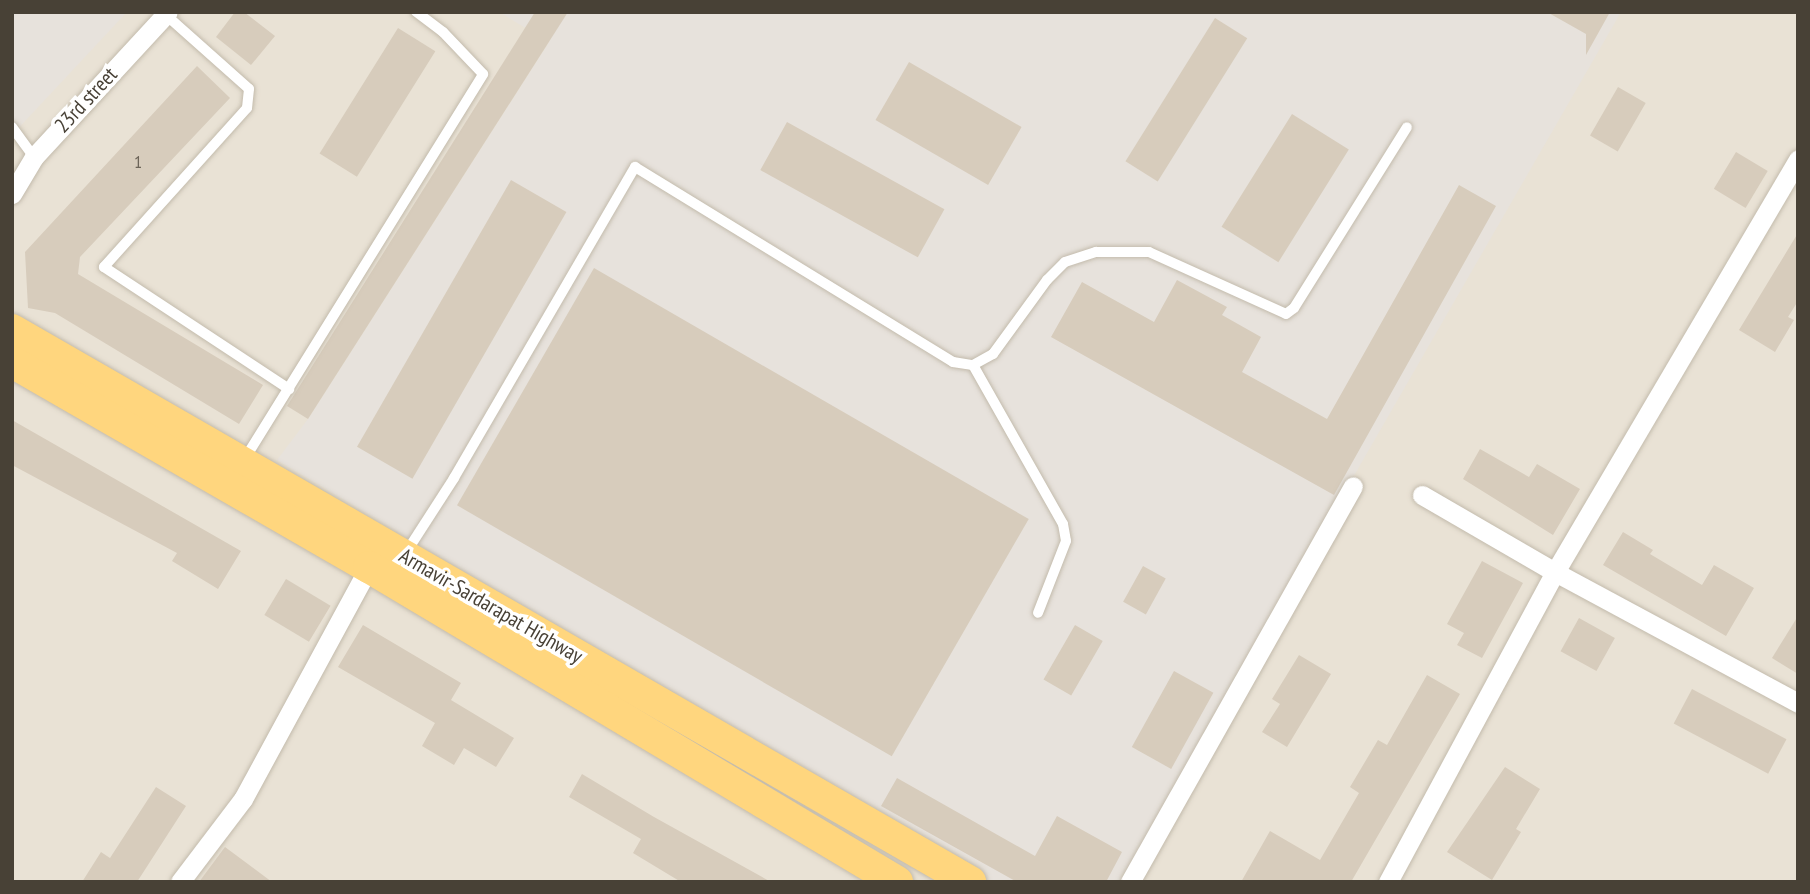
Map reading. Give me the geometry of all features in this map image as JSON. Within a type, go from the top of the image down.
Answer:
[{"type":"highway","name":"Armavir-Sardarapat Highway","points":[[15,336],[243,461],[405,555],[665,725],[897,882]]},
{"type":"highway","name":"Armavir-Sardarapat Highway","points":[[15,336],[369,567],[665,725],[970,882]]},
{"type":"street","name":"23rd street","points":[[12,194],[34,157],[167,13]]},
{"type":"street","points":[[1388,882],[1555,572],[1798,159]]},
{"type":"street","points":[[1130,882],[1353,486]]},
{"type":"street","points":[[1422,495],[1555,572],[1798,703]]},
{"type":"street","points":[[180,882],[243,799],[369,567]]},
{"type":"lane","points":[[243,461],[483,74],[443,32],[416,12]]},
{"type":"lane","points":[[167,13],[249,89],[247,108],[104,267],[289,389]]},
{"type":"lane","points":[[12,127],[34,157]]},
{"type":"lane","points":[[405,555],[454,478],[635,167],[953,362],[973,365],[993,354],[1047,280],[1065,262],[1096,251],[1149,251],[1286,314],[1294,308],[1407,127]]},
{"type":"lane","points":[[973,365],[1063,524],[1066,541],[1038,613]]},
{"type":"shaded area","points":[[12,12],[1798,12],[1798,882],[12,882]]},
{"type":"shaded area","points":[[12,12],[127,12],[12,135]]},
{"type":"shaded area","points":[[499,12],[1621,12],[1120,882],[987,882],[277,460],[308,419],[549,42]]},
{"type":"building","points":[[235,12],[244,12],[275,36],[251,65],[216,37]]},
{"type":"building","points":[[535,12],[568,12],[308,419],[287,406]]},
{"type":"building","points":[[1547,12],[1610,12],[1586,55],[1586,34]]},
{"type":"building","points":[[1215,18],[1247,38],[1158,181],[1125,161]]},
{"type":"building","points":[[398,28],[435,51],[357,177],[320,154]]},
{"type":"building","points":[[909,62],[1022,127],[988,185],[876,120]]},
{"type":"building","points":[[197,66],[230,98],[80,257],[78,274],[263,385],[239,424],[55,313],[28,308],[25,252]]},
{"type":"building","points":[[1618,87],[1646,103],[1618,151],[1590,135]]},
{"type":"building","points":[[1292,114],[1349,150],[1278,262],[1222,227]]},
{"type":"building","points":[[787,122],[944,209],[918,257],[760,170]]},
{"type":"building","points":[[1736,152],[1768,171],[1746,208],[1714,189]]},
{"type":"building","points":[[511,180],[566,212],[412,479],[357,447]]},
{"type":"building","points":[[1459,185],[1496,206],[1334,495],[1051,337],[1082,282],[1154,322],[1177,280],[1227,307],[1222,315],[1261,337],[1242,372],[1327,419]]},
{"type":"building","points":[[1798,233],[1798,301],[1788,317],[1794,320],[1775,352],[1739,330]]},
{"type":"building","points":[[594,268],[1029,519],[892,756],[457,505]]},
{"type":"building","points":[[12,420],[241,551],[218,589],[172,561],[177,553],[12,465]]},
{"type":"building","points":[[1480,449],[1529,477],[1537,464],[1580,489],[1553,535],[1463,479]]},
{"type":"building","points":[[1623,532],[1653,550],[1650,554],[1702,585],[1714,565],[1754,588],[1726,636],[1603,565]]},
{"type":"building","points":[[1482,561],[1523,583],[1482,658],[1457,645],[1464,633],[1447,624]]},
{"type":"building","points":[[1143,566],[1166,579],[1146,614],[1123,602]]},
{"type":"building","points":[[286,579],[331,606],[309,642],[264,615]]},
{"type":"building","points":[[1798,616],[1798,674],[1772,658]]},
{"type":"building","points":[[1579,618],[1615,638],[1596,671],[1561,651]]},
{"type":"building","points":[[363,625],[461,683],[451,700],[514,738],[496,767],[464,748],[454,765],[422,746],[435,723],[338,667]]},
{"type":"building","points":[[1075,625],[1103,641],[1071,696],[1044,680]]},
{"type":"building","points":[[1299,655],[1331,674],[1287,747],[1262,732],[1280,704],[1272,699]]},
{"type":"building","points":[[1174,671],[1213,693],[1171,769],[1132,747]]},
{"type":"building","points":[[1427,675],[1460,694],[1351,882],[1241,882],[1270,831],[1320,860],[1359,793],[1350,787],[1378,740],[1387,745]]},
{"type":"building","points":[[1692,689],[1786,739],[1768,774],[1674,723]]},
{"type":"building","points":[[1505,767],[1540,789],[1516,829],[1521,832],[1492,880],[1447,852]]},
{"type":"building","points":[[582,774],[771,882],[681,882],[633,853],[641,839],[569,797]]},
{"type":"building","points":[[897,778],[1035,856],[1057,816],[1122,852],[1106,882],[1017,882],[881,806]]},
{"type":"building","points":[[156,787],[186,806],[137,882],[82,882],[101,852],[110,858]]},
{"type":"building","points":[[225,847],[272,882],[199,882]]}]
